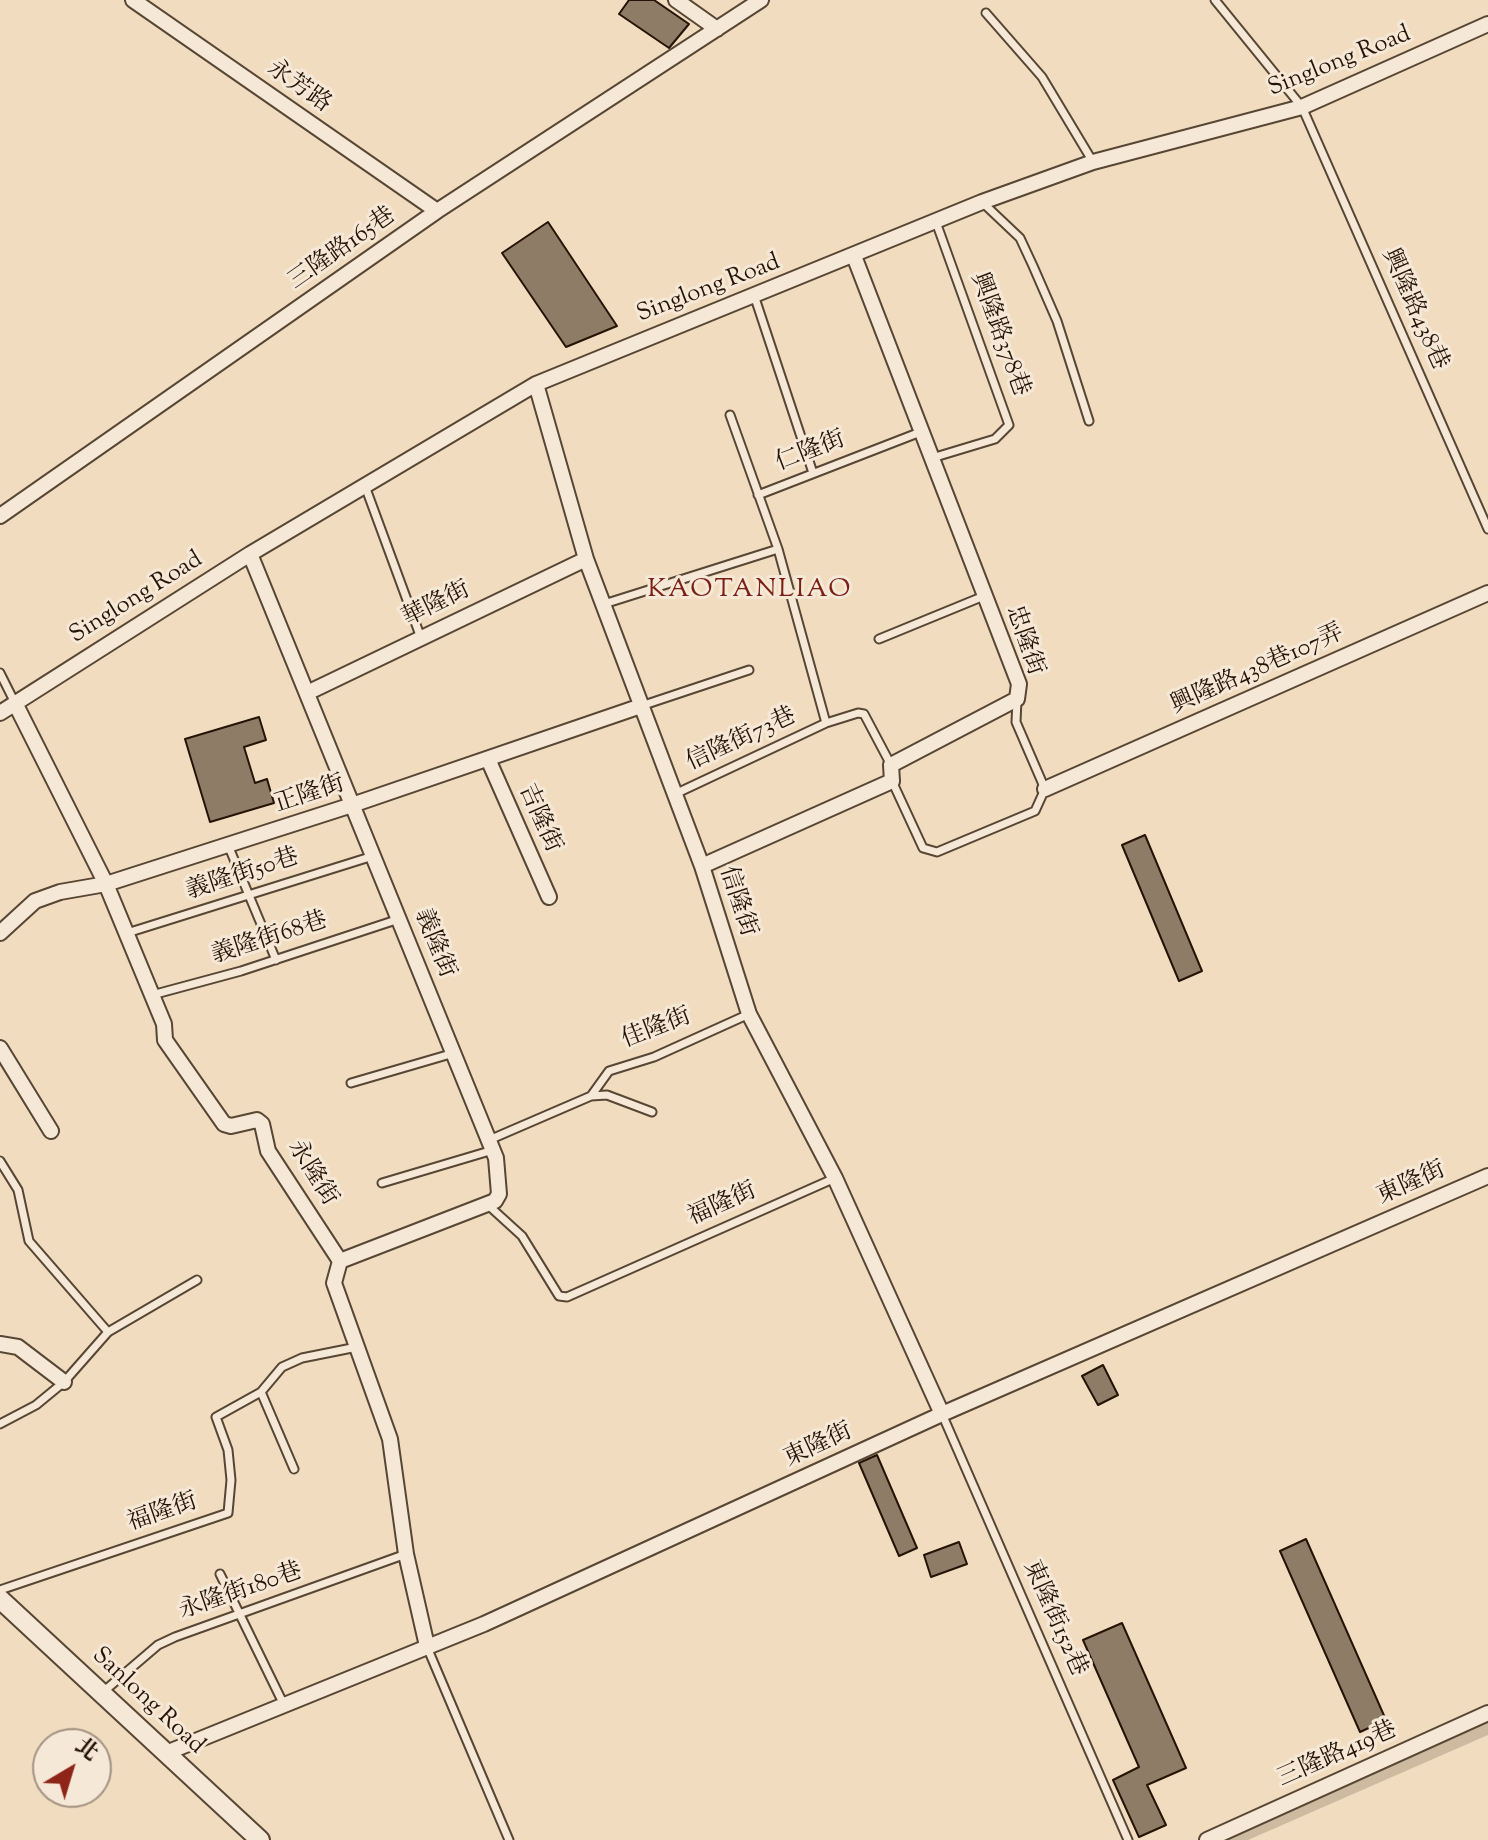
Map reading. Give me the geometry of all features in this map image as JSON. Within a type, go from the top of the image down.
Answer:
[{"type":"street","name":"永芳路","points":[[133,0],[437,211]]},
{"type":"street","points":[[676,0],[717,29],[761,0]]},
{"type":"street","name":"Singlong Road","points":[[0,713],[364,484],[536,384],[755,298],[982,202],[1093,162],[1302,107],[1488,24]]},
{"type":"street","name":"三隆路165巷","points":[[0,516],[437,211],[717,29]]},
{"type":"street","name":"忠隆街","points":[[854,256],[1019,684],[1017,699],[891,765]]},
{"type":"street","name":"信隆街","points":[[536,384],[586,559],[702,866],[749,1014],[835,1178],[942,1414]]},
{"type":"street","name":"義隆街","points":[[250,554],[491,1145],[499,1194],[487,1204]]},
{"type":"street","name":"華隆街","points":[[307,693],[586,559]]},
{"type":"street","name":"興隆路438巷107弄","points":[[1045,789],[1488,593]]},
{"type":"street","name":"永隆街","points":[[15,703],[106,884],[164,1024],[165,1040],[208,1096],[218,1119],[231,1126],[257,1120],[262,1124],[268,1151],[340,1261]]},
{"type":"street","name":"正隆街","points":[[0,933],[35,901],[60,892],[106,884],[228,845],[641,706]]},
{"type":"street","name":"吉隆街","points":[[488,759],[549,897]]},
{"type":"street","points":[[702,866],[892,781],[891,765]]},
{"type":"street","points":[[0,1048],[51,1131]]},
{"type":"street","name":"東隆街","points":[[166,1753],[484,1624],[942,1414],[1488,1176]]},
{"type":"street","points":[[427,1646],[406,1554],[390,1439],[334,1283],[340,1261],[487,1204]]},
{"type":"street","points":[[0,1344],[18,1347],[64,1382]]},
{"type":"street","name":"Sanlong Road","points":[[0,1599],[260,1840]]},
{"type":"street","name":"三隆路419巷","points":[[1207,1840],[1488,1713]]},
{"type":"lane","points":[[1215,0],[1302,107]]},
{"type":"lane","points":[[986,13],[1042,77],[1093,162]]},
{"type":"lane","name":"興隆路438巷","points":[[1302,107],[1488,529]]},
{"type":"lane","points":[[982,202],[1020,238],[1057,321],[1089,421]]},
{"type":"lane","name":"興隆路378巷","points":[[932,458],[995,439],[1009,425],[936,222]]},
{"type":"lane","points":[[755,298],[813,473]]},
{"type":"lane","points":[[730,415],[758,495]]},
{"type":"lane","name":"仁隆街","points":[[826,723],[778,549],[758,495],[923,431]]},
{"type":"lane","points":[[364,484],[421,638]]},
{"type":"lane","points":[[604,604],[778,549]]},
{"type":"lane","points":[[879,639],[984,596]]},
{"type":"lane","points":[[641,706],[749,670]]},
{"type":"lane","points":[[0,673],[15,703]]},
{"type":"lane","points":[[892,781],[923,848],[937,852],[1035,811],[1045,789],[1016,722],[1017,699]]},
{"type":"lane","name":"信隆街73巷","points":[[675,794],[826,723],[864,714],[891,765]]},
{"type":"lane","points":[[228,845],[276,960]]},
{"type":"lane","name":"義隆街50巷","points":[[126,933],[373,856]]},
{"type":"lane","name":"義隆街68巷","points":[[152,995],[276,960],[399,919]]},
{"type":"lane","name":"佳隆街","points":[[382,1183],[491,1145],[591,1096],[609,1071],[654,1057],[749,1014]]},
{"type":"lane","points":[[351,1083],[454,1053]]},
{"type":"lane","points":[[591,1096],[607,1095],[652,1112]]},
{"type":"lane","points":[[0,1161],[18,1190],[29,1241],[108,1332]]},
{"type":"lane","name":"福隆街","points":[[487,1204],[522,1236],[559,1296],[567,1297],[835,1178]]},
{"type":"lane","points":[[0,1424],[36,1405],[64,1382],[108,1332],[197,1280]]},
{"type":"lane","name":"福隆街","points":[[0,1590],[228,1513],[231,1480],[228,1450],[216,1417],[261,1392],[282,1367],[302,1358],[357,1347]]},
{"type":"lane","points":[[261,1392],[294,1469]]},
{"type":"lane","name":"東隆街152巷","points":[[942,1414],[1128,1840]]},
{"type":"lane","name":"永隆街180巷","points":[[103,1692],[158,1645],[406,1554]]},
{"type":"lane","points":[[220,1574],[284,1706]]},
{"type":"lane","points":[[427,1646],[509,1840]]},
{"type":"shaded area","points":[[1488,1713],[1488,1735],[1248,1840],[1207,1840]]},
{"type":"building","points":[[629,0],[654,0],[689,24],[669,48],[619,14]]},
{"type":"building","points":[[548,222],[617,326],[566,347],[502,253]]},
{"type":"building","points":[[259,717],[266,740],[244,747],[255,783],[267,779],[274,803],[210,822],[185,739]]},
{"type":"building","points":[[1145,835],[1202,971],[1179,981],[1122,845]]},
{"type":"building","points":[[1103,1365],[1118,1395],[1098,1405],[1082,1376]]},
{"type":"building","points":[[877,1455],[917,1548],[899,1556],[859,1463]]},
{"type":"building","points":[[1306,1539],[1386,1720],[1360,1732],[1280,1551]]},
{"type":"building","points":[[959,1542],[967,1564],[931,1577],[924,1555]]},
{"type":"building","points":[[1122,1623],[1186,1768],[1147,1785],[1166,1825],[1139,1837],[1113,1780],[1139,1767],[1083,1640]]},
{"type":"district","name":"KAOTANLIAO","points":[[750,592]]}]
